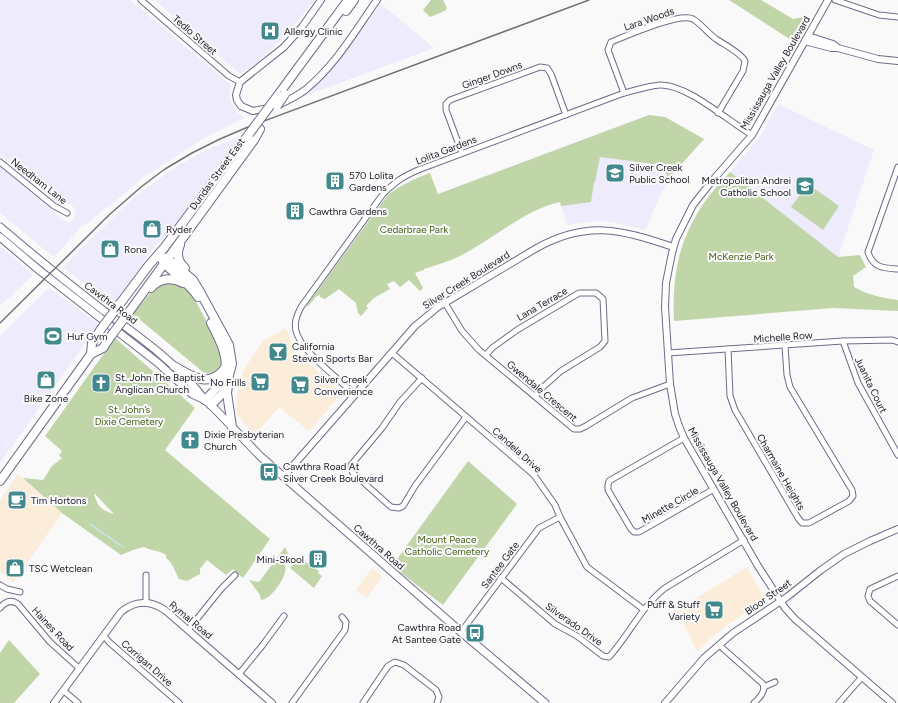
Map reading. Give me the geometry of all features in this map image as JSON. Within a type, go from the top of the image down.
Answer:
[{"type":"main road","name":"Dundas Street East","points":[[0,481],[91,354],[103,348],[190,229],[254,140],[282,94],[348,0]]},
{"type":"main road","name":"Dundas Street East","points":[[91,354],[92,343],[101,329],[249,134],[282,94],[354,0]]},
{"type":"main road","name":"Cawthra Road","points":[[0,227],[43,264],[135,334],[174,366],[260,456],[461,632],[545,703]]},
{"type":"main road","points":[[190,229],[179,247],[178,254],[181,264],[193,275],[191,283],[225,353],[226,367],[223,378],[208,403]]},
{"type":"main road","name":"Cawthra Road","points":[[0,237],[38,270],[158,363],[192,394],[208,403]]},
{"type":"main road","points":[[158,255],[166,262],[169,269],[200,290],[229,345],[232,364],[228,379],[222,394],[208,403]]},
{"type":"main road","points":[[136,303],[141,300],[153,284],[162,281],[177,280],[191,283]]},
{"type":"main road","points":[[174,366],[196,378],[210,380],[220,375],[226,367]]},
{"type":"main road","points":[[228,379],[227,393],[232,427]]},
{"type":"street","name":"Tedlo Street","points":[[141,0],[229,76],[240,82]]},
{"type":"street","points":[[322,0],[302,27],[284,47],[240,82],[236,90],[237,100],[241,106],[249,111],[256,111],[274,107],[298,95],[332,62],[377,0]]},
{"type":"street","name":"Mississauga Valley Boulevard","points":[[828,0],[752,135],[699,196],[681,228],[674,247],[666,283],[665,307],[670,384],[675,414],[684,438],[781,602],[795,619],[892,703]]},
{"type":"street","points":[[835,0],[879,15],[898,18]]},
{"type":"street","name":"Lara Woods","points":[[624,93],[608,50],[611,42],[682,17],[693,19],[713,37],[732,51],[742,55],[745,61],[744,71],[718,113]]},
{"type":"street","points":[[806,39],[832,48],[838,48],[864,56],[898,61]]},
{"type":"street","name":"Ginger Downs","points":[[462,153],[446,110],[446,104],[450,100],[540,67],[547,68],[551,74],[566,116]]},
{"type":"street","name":"Lolita Gardens","points":[[355,395],[302,344],[296,331],[296,319],[301,307],[383,194],[394,182],[418,170],[462,153],[566,116],[624,93],[646,87],[662,85],[688,93],[752,135]]},
{"type":"street","name":"Needham Lane","points":[[0,162],[54,206],[67,213]]},
{"type":"street","points":[[898,167],[868,252],[870,260],[874,264],[898,269]]},
{"type":"street","name":"Silver Creek Boulevard","points":[[284,476],[415,326],[434,310],[534,249],[548,241],[568,234],[593,230],[626,233],[674,247]]},
{"type":"street","name":"Lana Terrace","points":[[486,355],[492,348],[517,330],[579,293],[596,293],[603,299],[605,341],[600,347],[561,371],[535,396]]},
{"type":"street","name":"Gwendale Crescent","points":[[445,303],[462,331],[479,350],[574,429],[580,429],[632,398],[670,384]]},
{"type":"street","name":"Michelle Row","points":[[668,353],[843,342],[892,340],[898,342]]},
{"type":"street","name":"Juanita Court","points":[[843,342],[858,383],[898,455]]},
{"type":"street","name":"Charmaine Heights","points":[[728,349],[730,396],[735,410],[798,518],[802,523],[809,523],[850,501],[853,496],[852,490],[790,387],[787,375],[785,346]]},
{"type":"street","name":"Candela Drive","points":[[392,353],[534,475],[555,506],[587,567],[644,609]]},
{"type":"street","points":[[422,378],[400,402],[382,428],[351,464],[353,473],[391,507],[399,508],[403,506],[415,486],[466,417]]},
{"type":"street","name":"Minette Circle","points":[[684,438],[609,481],[608,490],[631,528],[634,532],[638,532],[714,489]]},
{"type":"street","name":"Santee Gate","points":[[461,632],[539,528],[560,517]]},
{"type":"street","name":"Bloor Street","points":[[665,703],[704,658],[733,633],[781,602],[821,570],[844,554],[870,540],[898,529]]},
{"type":"street","name":"Silverado Drive","points":[[501,578],[555,624],[577,636],[603,656],[609,657],[644,609],[657,594],[744,540]]},
{"type":"street","points":[[188,630],[221,589],[235,575]]},
{"type":"street","points":[[54,703],[121,612],[125,608],[136,603],[146,602],[146,576]]},
{"type":"street","points":[[898,576],[870,589],[868,596],[870,601],[898,625]]},
{"type":"street","points":[[0,585],[7,589],[20,592]]},
{"type":"street","name":"Haines Road","points":[[0,608],[6,603],[12,601],[18,604],[56,648],[80,669]]},
{"type":"street","name":"Rymal Road","points":[[146,602],[162,608],[272,703]]},
{"type":"street","points":[[239,674],[284,616]]},
{"type":"street","points":[[292,703],[345,630],[346,622],[342,617]]},
{"type":"street","name":"Corrigan Drive","points":[[104,636],[106,640],[179,703]]},
{"type":"street","points":[[719,644],[764,687]]},
{"type":"street","points":[[363,703],[388,666],[395,662],[399,662],[436,690],[439,697],[436,703]]},
{"type":"street","points":[[839,703],[862,677]]},
{"type":"street","points":[[754,703],[761,696],[764,687],[775,682]]},
{"type":"street","points":[[64,691],[78,703]]},
{"type":"shaded area","points":[[0,0],[130,0],[231,85],[229,95],[232,104],[237,112],[244,118],[201,140],[141,179],[80,228],[54,257],[0,213],[0,167],[58,215],[62,220],[68,222],[72,221],[76,212],[71,204],[64,204],[61,206],[0,155]]},
{"type":"shaded area","points":[[155,0],[315,0],[292,28],[255,65],[240,74]]},
{"type":"shaded area","points":[[381,4],[434,48],[302,97],[328,71]]},
{"type":"shaded area","name":"Metropolitan Andrei Catholic School","points":[[778,104],[874,150],[838,258],[730,172],[762,134]]},
{"type":"shaded area","name":"Silver Creek Public School","points":[[649,115],[665,117],[704,139],[669,178],[645,230],[602,221],[567,225],[560,202],[553,151]]},
{"type":"shaded area","points":[[243,135],[186,212],[164,238],[157,243],[113,306],[63,267],[132,199],[178,165],[211,148]]},
{"type":"shaded area","points":[[0,246],[33,275],[0,306]]},
{"type":"shaded area","points":[[49,288],[99,324],[0,463],[0,336]]},
{"type":"shaded area","points":[[286,328],[297,353],[342,393],[309,431],[279,407],[254,436],[236,413],[237,394],[244,369],[263,341]]},
{"type":"shaded area","points":[[18,474],[62,513],[13,583],[0,571],[0,500]]},
{"type":"shaded area","points":[[747,567],[765,599],[725,627],[697,652],[677,610]]},
{"type":"shaded area","points":[[372,568],[382,576],[367,598],[356,590]]},
{"type":"green space","points":[[431,0],[443,0],[447,8],[445,11],[430,17],[423,10]]},
{"type":"green space","points":[[729,0],[761,0],[793,19],[803,17],[805,19],[792,43],[791,40]]},
{"type":"green space","name":"Cedarbrae Park","points":[[649,115],[665,117],[704,139],[669,178],[659,162],[654,164],[600,157],[591,202],[561,206],[560,202],[534,211],[462,255],[415,273],[423,288],[420,291],[409,280],[400,287],[394,281],[387,284],[390,289],[374,298],[366,306],[368,308],[361,316],[358,313],[356,303],[339,289],[325,299],[320,297],[320,295],[317,296],[308,306],[307,305],[387,196],[402,185],[430,173],[438,194]]},
{"type":"green space","name":"McKenzie Park","points":[[730,172],[838,257],[860,255],[866,267],[853,276],[854,287],[875,296],[898,300],[898,311],[833,308],[674,321],[674,288],[683,243],[689,228],[706,200]]},
{"type":"green space","points":[[808,184],[839,206],[823,230],[791,207]]},
{"type":"green space","points":[[165,282],[183,285],[192,294],[220,347],[222,366],[215,374],[203,372],[133,314],[155,287]]},
{"type":"green space","name":"St. John’s Dixie Cemetery","points":[[115,338],[195,408],[165,450],[270,539],[243,578],[233,569],[226,575],[207,560],[200,569],[200,574],[187,581],[179,579],[172,565],[166,558],[166,555],[161,552],[144,547],[121,555],[62,513],[23,478],[43,480],[52,466],[62,458],[59,456],[62,451],[45,436]],"holes":[[[95,494],[114,514],[101,507],[97,502]]]},
{"type":"green space","name":"Mount Peace Catholic Cemetery","points":[[468,461],[517,504],[443,605],[392,566]]},
{"type":"green space","points":[[285,547],[290,558],[285,563],[284,576],[272,593],[265,599],[261,600],[260,595],[249,580],[259,582]]},
{"type":"green space","points":[[298,557],[319,571],[318,573],[322,576],[314,588],[290,568]]},
{"type":"green space","points":[[9,640],[40,674],[14,703],[0,703],[0,653]]},
{"type":"waterway","points":[[90,524],[123,547]]},
{"type":"railway","points":[[0,323],[109,215],[141,187],[165,169],[192,153],[248,127],[589,0]]},
{"type":"place","name":"Allergy Clinic","points":[[270,31]]},
{"type":"place","name":"Silver Creek Public School","points":[[615,173]]},
{"type":"place","name":"570 Lolita Gardens","points":[[335,181]]},
{"type":"place","name":"Metropolitan Andrei Catholic School","points":[[805,186]]},
{"type":"place","name":"Cawthra Gardens","points":[[295,211]]},
{"type":"place","name":"Ryder","points":[[152,229]]},
{"type":"place","name":"Rona","points":[[110,249]]},
{"type":"place","name":"Huf Gym","points":[[53,336]]},
{"type":"place","name":"California Steven Sports Bar","points":[[278,352]]},
{"type":"place","name":"Bike Zone","points":[[46,380]]},
{"type":"place","name":"No Frills","points":[[260,382]]},
{"type":"place","name":"St. John The Baptist Anglican Church","points":[[101,383]]},
{"type":"place","name":"Silver Creek Convenience","points":[[300,385]]},
{"type":"place","name":"Dixie Presbyterian Church","points":[[190,440]]},
{"type":"place","name":"Cawthra Road At Silver Creek Boulevard","points":[[269,472]]},
{"type":"place","name":"Tim Hortons","points":[[17,500]]},
{"type":"place","name":"Mini-Skool","points":[[318,559]]},
{"type":"place","name":"TSC Wetclean","points":[[15,568]]},
{"type":"place","name":"Puff & Stuff Variety","points":[[714,610]]},
{"type":"place","name":"Cawthra Road At Santee Gate","points":[[475,633]]}]
